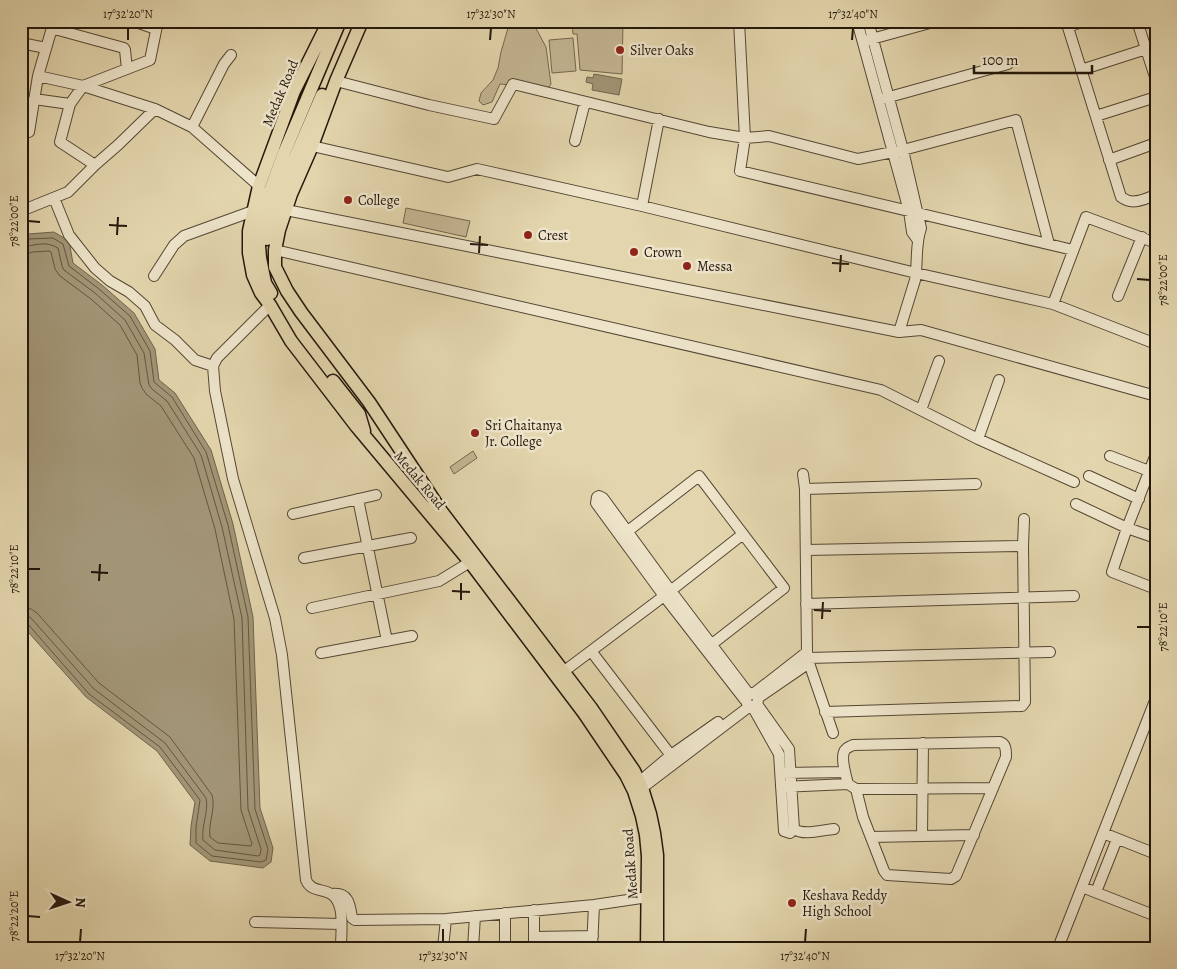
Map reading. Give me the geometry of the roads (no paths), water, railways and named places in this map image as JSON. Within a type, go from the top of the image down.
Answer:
[{"type":"main road","name":"Medak Road","points":[[328,21],[294,91],[259,186],[249,231],[249,253],[253,276],[292,341],[366,438],[470,562],[584,713],[626,776],[634,791],[646,834],[648,856],[647,948]]},
{"type":"main road","points":[[340,21],[284,153],[266,202],[258,234],[265,283],[308,350],[359,414],[366,438]]},
{"type":"main road","points":[[354,21],[279,195],[267,233],[267,253],[271,277],[280,295],[349,389],[369,402]]},
{"type":"main road","name":"Medak Road","points":[[362,21],[291,194],[279,230],[275,250],[275,267],[287,291],[301,312],[369,402],[441,511],[591,708],[634,771],[650,814],[657,855],[657,948]]},
{"type":"street","points":[[95,165],[60,142],[70,104],[83,86],[150,60],[157,25],[133,21]]},
{"type":"street","points":[[739,21],[745,138],[740,171],[1074,250]]},
{"type":"street","points":[[857,21],[868,40]]},
{"type":"street","points":[[868,21],[868,40],[912,212],[921,228],[917,239],[916,273],[899,332]]},
{"type":"street","points":[[868,40],[937,21]]},
{"type":"street","points":[[1084,21],[1067,24],[1121,197],[1126,201],[1134,202],[1156,195]]},
{"type":"street","points":[[1137,21],[1156,80]]},
{"type":"street","points":[[29,132],[38,76],[52,23],[124,48],[127,69]]},
{"type":"street","points":[[21,43],[46,48]]},
{"type":"street","points":[[1081,70],[1146,49]]},
{"type":"street","points":[[192,127],[224,64],[231,55]]},
{"type":"street","points":[[883,98],[1008,64]]},
{"type":"street","points":[[38,76],[83,86],[155,109],[192,127],[259,186]]},
{"type":"street","points":[[336,82],[494,119],[512,84],[709,132],[745,138],[769,136],[858,159],[897,151],[1016,120],[1049,244]]},
{"type":"street","points":[[1096,116],[1156,97]]},
{"type":"street","points":[[34,99],[70,104]]},
{"type":"street","points":[[575,142],[585,102]]},
{"type":"street","points":[[21,211],[68,192],[155,109]]},
{"type":"street","points":[[642,206],[659,119]]},
{"type":"street","points":[[1109,160],[1156,143]]},
{"type":"street","points":[[312,146],[448,177],[477,169],[642,206],[916,273],[1053,304],[1156,344]]},
{"type":"street","points":[[54,198],[69,235],[95,268],[145,306],[155,325],[175,340],[195,360],[213,366]]},
{"type":"street","points":[[286,210],[899,332],[920,330],[1156,396]]},
{"type":"street","points":[[154,276],[174,245],[184,236],[253,211]]},
{"type":"street","points":[[1053,304],[1086,217],[1156,243]]},
{"type":"street","points":[[1118,296],[1142,237]]},
{"type":"street","points":[[275,250],[880,390],[978,439],[1074,482]]},
{"type":"street","points":[[270,305],[217,358],[213,366],[215,391],[233,480],[275,618],[282,655],[308,886],[332,894],[338,893],[344,897],[349,903],[352,918],[355,920],[446,919],[648,898]]},
{"type":"street","points":[[921,410],[939,361]]},
{"type":"street","points":[[978,439],[999,380]]},
{"type":"street","points":[[1156,454],[1112,572],[1156,588]]},
{"type":"street","points":[[1110,456],[1149,471]]},
{"type":"street","points":[[804,474],[808,658],[833,733]]},
{"type":"street","points":[[709,647],[784,588],[699,476],[624,534],[709,647],[751,700],[779,754],[786,773],[784,831],[790,833],[794,829],[801,832],[834,829]]},
{"type":"street","points":[[1089,476],[1139,498]]},
{"type":"street","points":[[805,489],[976,484]]},
{"type":"street","points":[[293,514],[376,495]]},
{"type":"street","points":[[358,499],[387,640]]},
{"type":"street","points":[[1076,504],[1128,528],[1156,538]]},
{"type":"street","points":[[825,712],[1024,705],[1024,520]]},
{"type":"street","points":[[563,672],[743,534]]},
{"type":"street","points":[[304,558],[412,538]]},
{"type":"street","points":[[806,550],[1023,546]]},
{"type":"street","points":[[312,608],[439,581],[470,562]]},
{"type":"street","points":[[806,604],[1074,596]]},
{"type":"street","points":[[321,653],[412,636]]},
{"type":"street","points":[[591,650],[673,758]]},
{"type":"street","points":[[640,785],[673,758],[808,658],[1050,652]]},
{"type":"street","points":[[1058,948],[1154,710],[1156,698]]},
{"type":"street","points":[[1000,742],[1005,746],[1006,757],[956,876],[951,879],[887,875],[884,872],[845,772],[844,751],[852,745],[1000,742]]},
{"type":"street","points":[[922,836],[923,744]]},
{"type":"street","points":[[786,773],[845,772]]},
{"type":"street","points":[[786,786],[993,788]]},
{"type":"street","points":[[1103,834],[1156,854]]},
{"type":"street","points":[[871,838],[974,835]]},
{"type":"street","points":[[1097,896],[1117,839]]},
{"type":"street","points":[[1082,887],[1097,896],[1156,922]]},
{"type":"street","points":[[332,894],[341,909],[341,948]]},
{"type":"street","points":[[1097,896],[1156,916]]},
{"type":"street","points":[[592,948],[594,905]]},
{"type":"street","points":[[534,910],[534,948]]},
{"type":"street","points":[[505,913],[505,948]]},
{"type":"street","points":[[473,948],[475,916]]},
{"type":"street","points":[[443,948],[446,919]]},
{"type":"street","points":[[255,922],[341,924]]},
{"type":"street","points":[[534,937],[593,936]]},
{"type":"street","points":[[1151,948],[1156,942]]},
{"type":"water","points":[[594,74],[622,79],[619,95],[592,90],[593,84],[586,82],[587,77],[593,78]]},
{"type":"water","points":[[54,232],[69,241],[73,263],[134,313],[155,349],[159,380],[175,393],[211,450],[233,524],[253,617],[260,808],[273,848],[271,862],[263,868],[210,861],[190,845],[195,802],[157,751],[86,697],[21,624],[21,237],[28,234]]},
{"type":"place","name":"Silver Oaks","points":[[620,50]]},
{"type":"place","name":"College","points":[[348,200]]},
{"type":"place","name":"Crest","points":[[528,235]]},
{"type":"place","name":"Crown","points":[[634,252]]},
{"type":"place","name":"Messa","points":[[687,266]]},
{"type":"place","name":"Sri Chaitanya Jr. College","points":[[475,433]]},
{"type":"place","name":"Keshava Reddy High School","points":[[792,903]]}]
